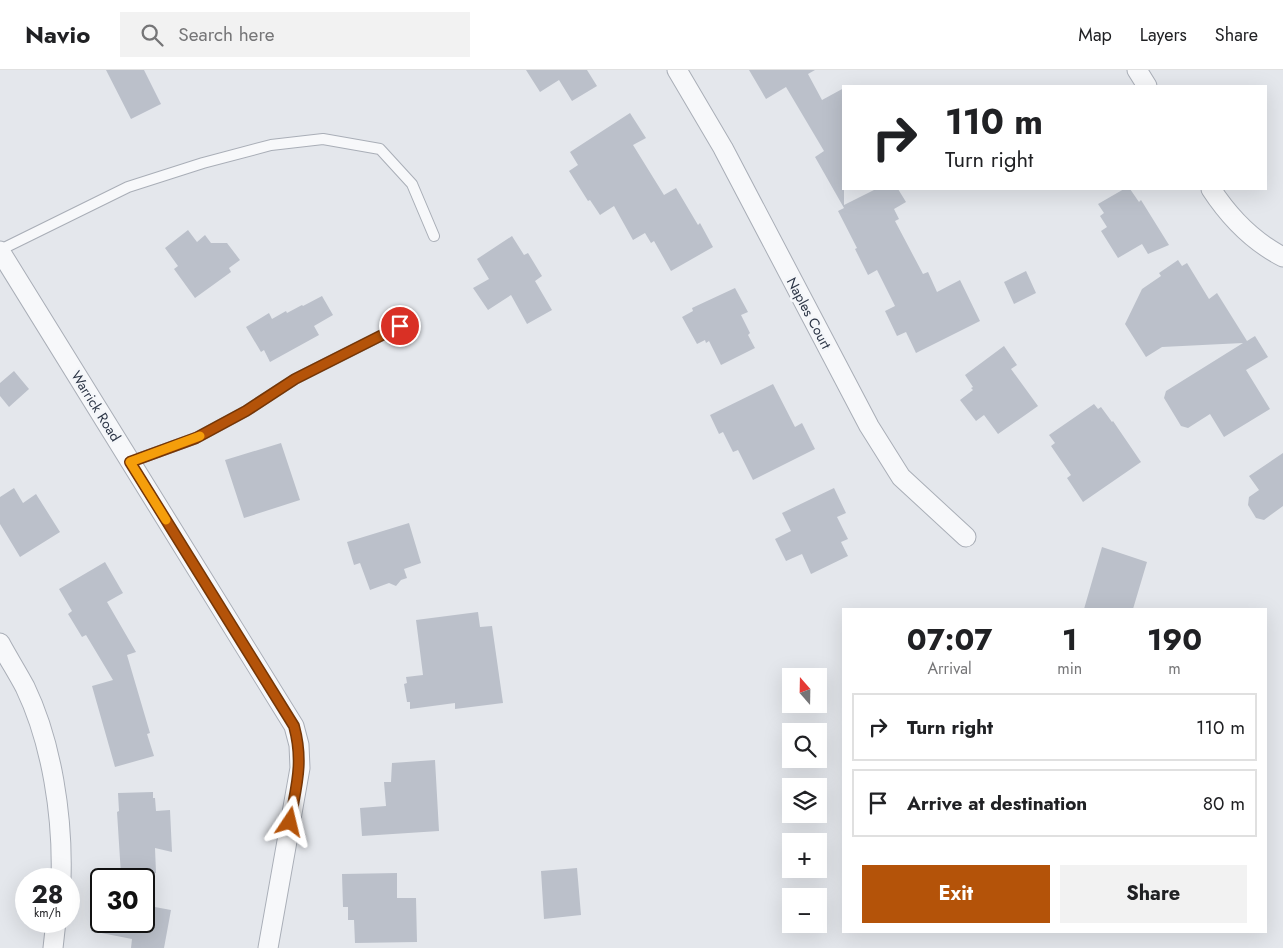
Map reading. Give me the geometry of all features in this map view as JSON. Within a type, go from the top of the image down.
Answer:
[{"type":"street","name":"Naples Court","points":[[677,70],[723,148],[868,426],[901,477],[966,538]]},
{"type":"street","points":[[1137,70],[1146,85]]},
{"type":"street","points":[[1212,190],[1224,209],[1251,236],[1283,257]]},
{"type":"street","name":"Warrick Road","points":[[0,250],[294,726],[299,745],[300,768],[268,948]]},
{"type":"street","points":[[0,643],[25,687],[46,746],[59,814],[62,848],[61,868]]},
{"type":"street","points":[[53,948],[55,933]]},
{"type":"lane","points":[[0,250],[128,187],[203,163],[271,145],[323,139],[380,149],[412,184],[434,236]]},
{"type":"lane","points":[[130,462],[196,438],[246,411],[295,379],[400,326]]},
{"type":"building","points":[[106,70],[144,70],[161,104],[131,119]]},
{"type":"building","points":[[526,70],[587,70],[597,86],[572,101],[559,80],[540,92]]},
{"type":"building","points":[[749,70],[815,70],[808,74],[822,100],[842,89],[842,190],[844,190],[844,205],[874,190],[899,190],[906,202],[894,209],[899,219],[895,221],[923,274],[928,272],[937,292],[960,280],[980,321],[916,353],[906,332],[897,336],[885,311],[895,306],[877,270],[868,275],[838,211],[844,208],[815,157],[824,151],[786,87],[766,99]]},
{"type":"building","points":[[630,113],[646,138],[633,145],[664,195],[676,188],[698,225],[700,223],[713,247],[671,271],[654,241],[651,243],[645,233],[633,240],[614,206],[600,215],[590,200],[588,201],[569,171],[578,165],[570,152]]},
{"type":"building","points":[[1122,190],[1131,190],[1139,202],[1141,200],[1169,245],[1148,254],[1142,244],[1118,258],[1101,231],[1107,227],[1100,216],[1104,213],[1098,204]]},
{"type":"building","points":[[188,230],[197,242],[205,235],[211,243],[227,243],[240,260],[229,268],[231,272],[195,298],[174,269],[178,266],[165,248]]},
{"type":"building","points":[[512,236],[524,255],[528,253],[542,276],[535,281],[552,310],[527,324],[511,295],[488,310],[473,288],[489,279],[477,259]]},
{"type":"building","points":[[1178,260],[1182,266],[1187,263],[1209,299],[1217,293],[1247,341],[1255,336],[1268,357],[1246,370],[1270,409],[1224,437],[1210,414],[1188,428],[1181,426],[1164,398],[1166,391],[1243,343],[1162,347],[1146,357],[1125,324],[1142,289],[1161,276],[1159,273]]},
{"type":"building","points":[[1026,271],[1036,293],[1014,304],[1004,282]]},
{"type":"building","points":[[735,288],[748,312],[741,315],[755,348],[721,365],[709,341],[706,343],[705,340],[697,344],[682,317],[693,311],[692,308]]},
{"type":"building","points":[[322,296],[333,315],[314,326],[319,335],[270,362],[264,350],[261,352],[246,327],[269,313],[272,319]]},
{"type":"building","points":[[1004,346],[1017,365],[1011,369],[1038,406],[998,434],[984,415],[976,421],[960,400],[973,390],[965,375]]},
{"type":"building","points":[[14,371],[29,389],[9,407],[0,396],[0,383]]},
{"type":"building","points":[[773,384],[795,427],[802,423],[815,449],[753,480],[738,450],[733,452],[723,432],[719,434],[710,415]]},
{"type":"building","points":[[1094,404],[1098,409],[1101,407],[1113,421],[1141,462],[1083,502],[1067,478],[1071,475],[1051,446],[1055,443],[1049,435]]},
{"type":"building","points":[[281,443],[300,500],[244,518],[225,460]]},
{"type":"building","points":[[1283,453],[1283,506],[1264,520],[1256,518],[1248,505],[1249,497],[1259,490],[1249,476]]},
{"type":"building","points":[[14,488],[23,503],[36,494],[60,532],[20,557],[0,524],[0,497]]},
{"type":"building","points":[[834,488],[846,513],[837,517],[848,539],[841,542],[848,556],[811,574],[802,554],[786,561],[775,539],[791,531],[782,513]]},
{"type":"building","points":[[409,523],[421,563],[404,569],[407,578],[401,580],[396,586],[389,583],[370,590],[360,563],[354,565],[347,542]]},
{"type":"building","points":[[1102,547],[1147,562],[1133,608],[1084,608]]},
{"type":"building","points":[[105,562],[123,593],[107,602],[136,652],[127,655],[150,733],[147,734],[154,756],[115,767],[92,686],[113,680],[86,635],[82,637],[68,614],[72,611],[59,589]]},
{"type":"building","points":[[478,612],[480,627],[492,626],[503,703],[455,709],[455,703],[410,709],[410,702],[407,702],[404,684],[407,683],[406,677],[423,675],[416,620]]},
{"type":"building","points":[[435,760],[439,831],[362,836],[360,808],[386,806],[384,782],[391,782],[392,763]]},
{"type":"building","points":[[153,792],[156,811],[170,810],[172,852],[155,848],[156,873],[155,868],[121,868],[117,812],[119,811],[118,793]]},
{"type":"building","points":[[577,868],[581,915],[544,919],[541,871]]},
{"type":"building","points":[[397,873],[397,898],[416,898],[417,942],[355,943],[354,920],[348,920],[348,907],[343,907],[342,874]]},
{"type":"building","points":[[155,907],[171,910],[164,948],[131,948],[132,939],[101,933],[155,933]]},
{"type":"slow traffic","points":[[166,520],[130,462],[200,436]]},
{"type":"route","points":[[290,822],[300,768],[299,745],[294,726],[130,462],[196,438],[246,411],[295,379],[400,326]]}]
